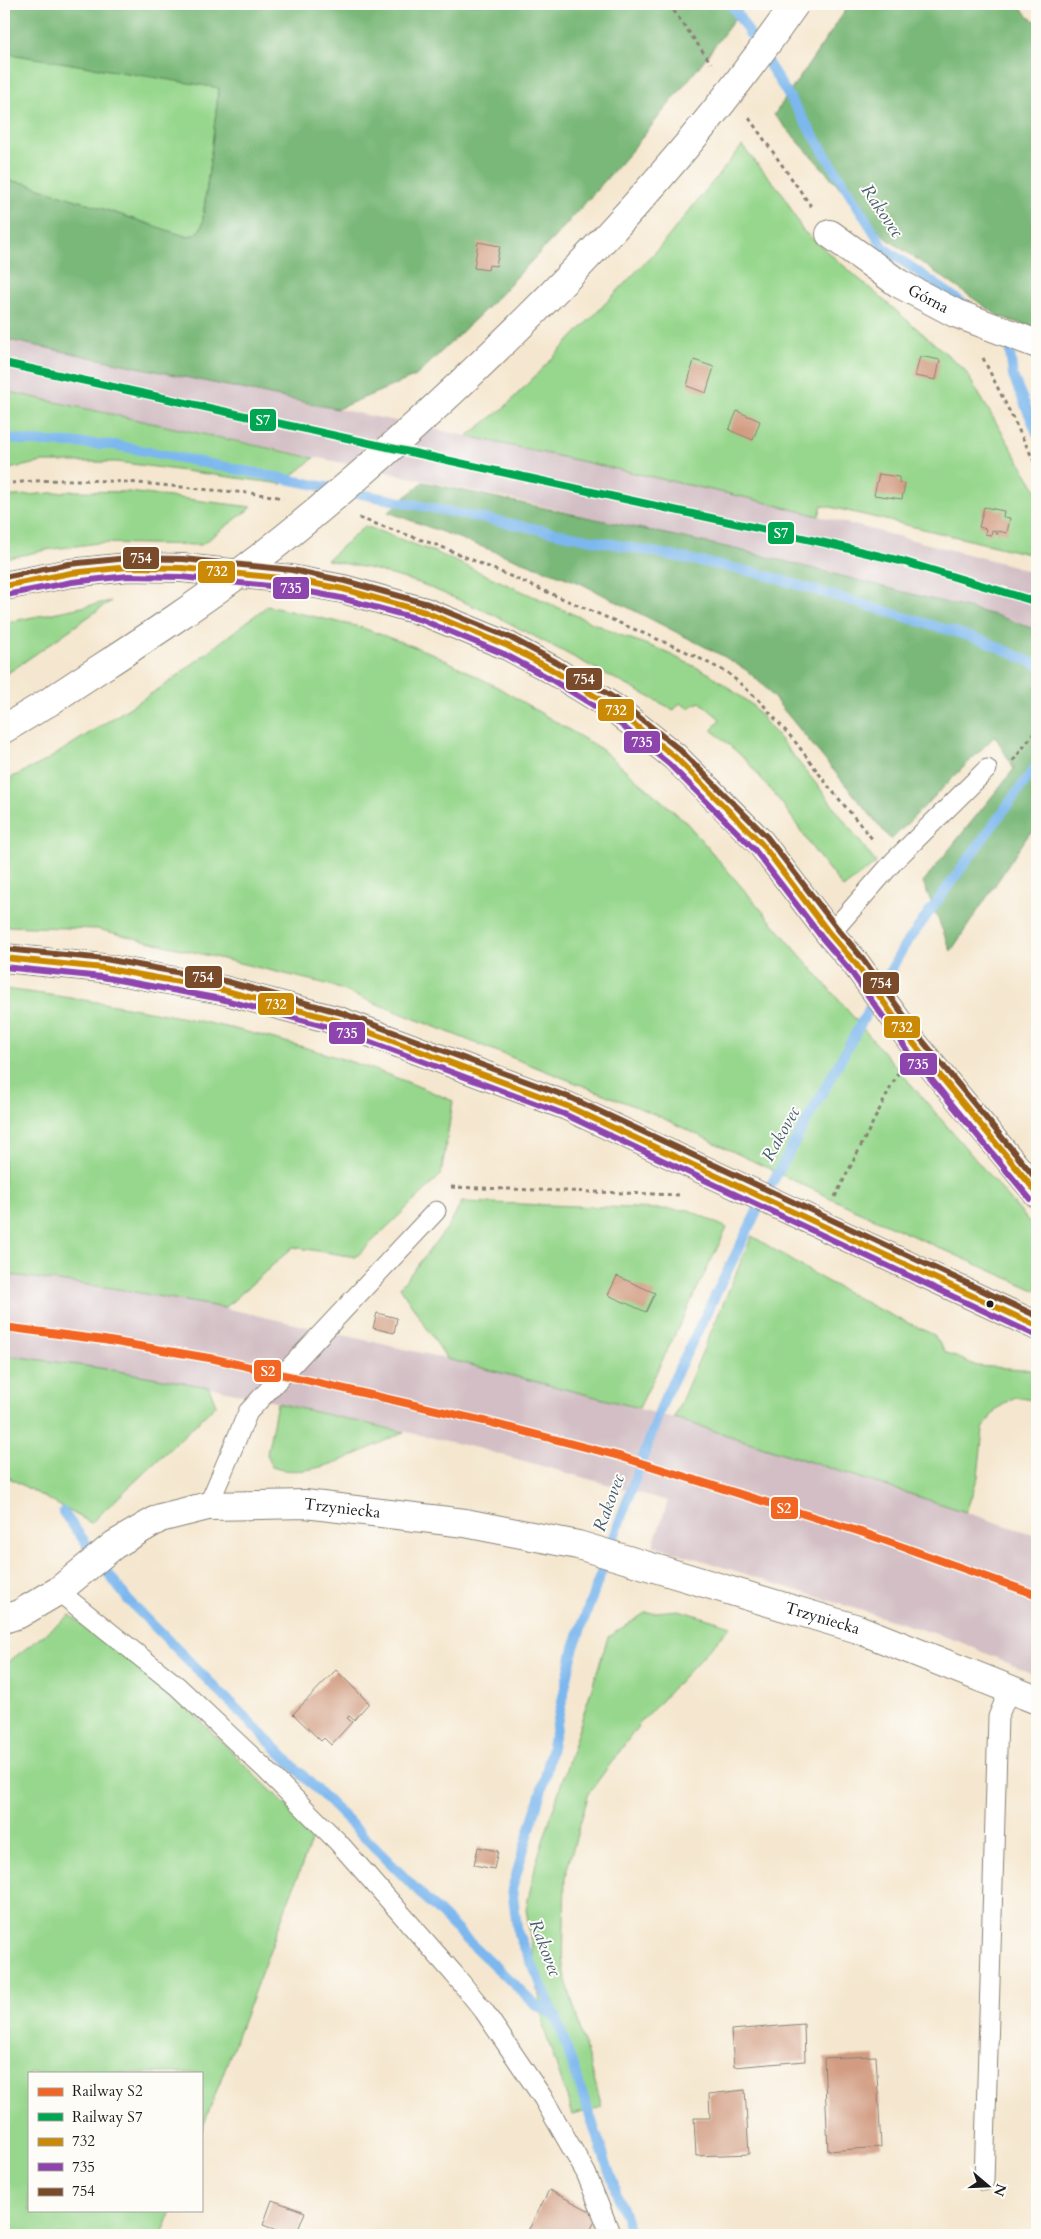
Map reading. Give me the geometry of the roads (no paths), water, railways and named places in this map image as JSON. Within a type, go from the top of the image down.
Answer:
[{"type":"main road","points":[[4,729],[49,702],[244,569],[327,503],[416,425],[574,274],[722,102],[795,4]]},
{"type":"main road","name":"Górna","points":[[830,234],[898,284],[955,313],[1037,344]]},
{"type":"main road","points":[[4,586],[71,573],[128,567],[182,568],[290,579],[343,589],[425,612],[508,646],[551,669],[614,708],[675,757],[761,843],[830,934],[856,964],[906,1035],[1037,1193]]},
{"type":"main road","points":[[4,958],[103,968],[223,990],[339,1021],[567,1106],[1037,1326]]},
{"type":"main road","name":"Trzyniecka","points":[[69,1584],[114,1545],[160,1518],[208,1506],[305,1504],[465,1523],[578,1545],[858,1629],[1037,1700]]},
{"type":"main road","points":[[4,1620],[19,1614],[69,1584]]},
{"type":"lane","points":[[830,934],[894,861],[987,769]]},
{"type":"lane","points":[[208,1506],[248,1412],[436,1211]]},
{"type":"lane","points":[[69,1584],[264,1768],[338,1842],[454,1974],[484,2012],[543,2098],[586,2173],[611,2235]]},
{"type":"lane","points":[[984,2180],[998,1718],[1010,1688]]},
{"type":"waterway","name":"Rakovec","points":[[731,4],[884,248],[967,306]]},
{"type":"waterway","name":"Rakovec","points":[[1008,336],[1013,376],[1037,433]]},
{"type":"waterway","points":[[4,437],[27,441],[115,445],[758,573],[985,641],[1037,665]]},
{"type":"waterway","name":"Rakovec","points":[[631,2235],[556,2017],[518,1934],[512,1889],[545,1778],[574,1647],[665,1397],[762,1201],[903,948],[1037,765]]},
{"type":"waterway","points":[[63,1512],[128,1600],[467,1940],[536,2005],[556,2016]]},
{"type":"rail line","name":"S7","points":[[4,363],[825,543],[905,562],[1037,602]]},
{"type":"rail line","name":"S2","points":[[4,1327],[104,1340],[215,1359],[484,1421],[619,1456],[864,1533],[1037,1595]]}]
